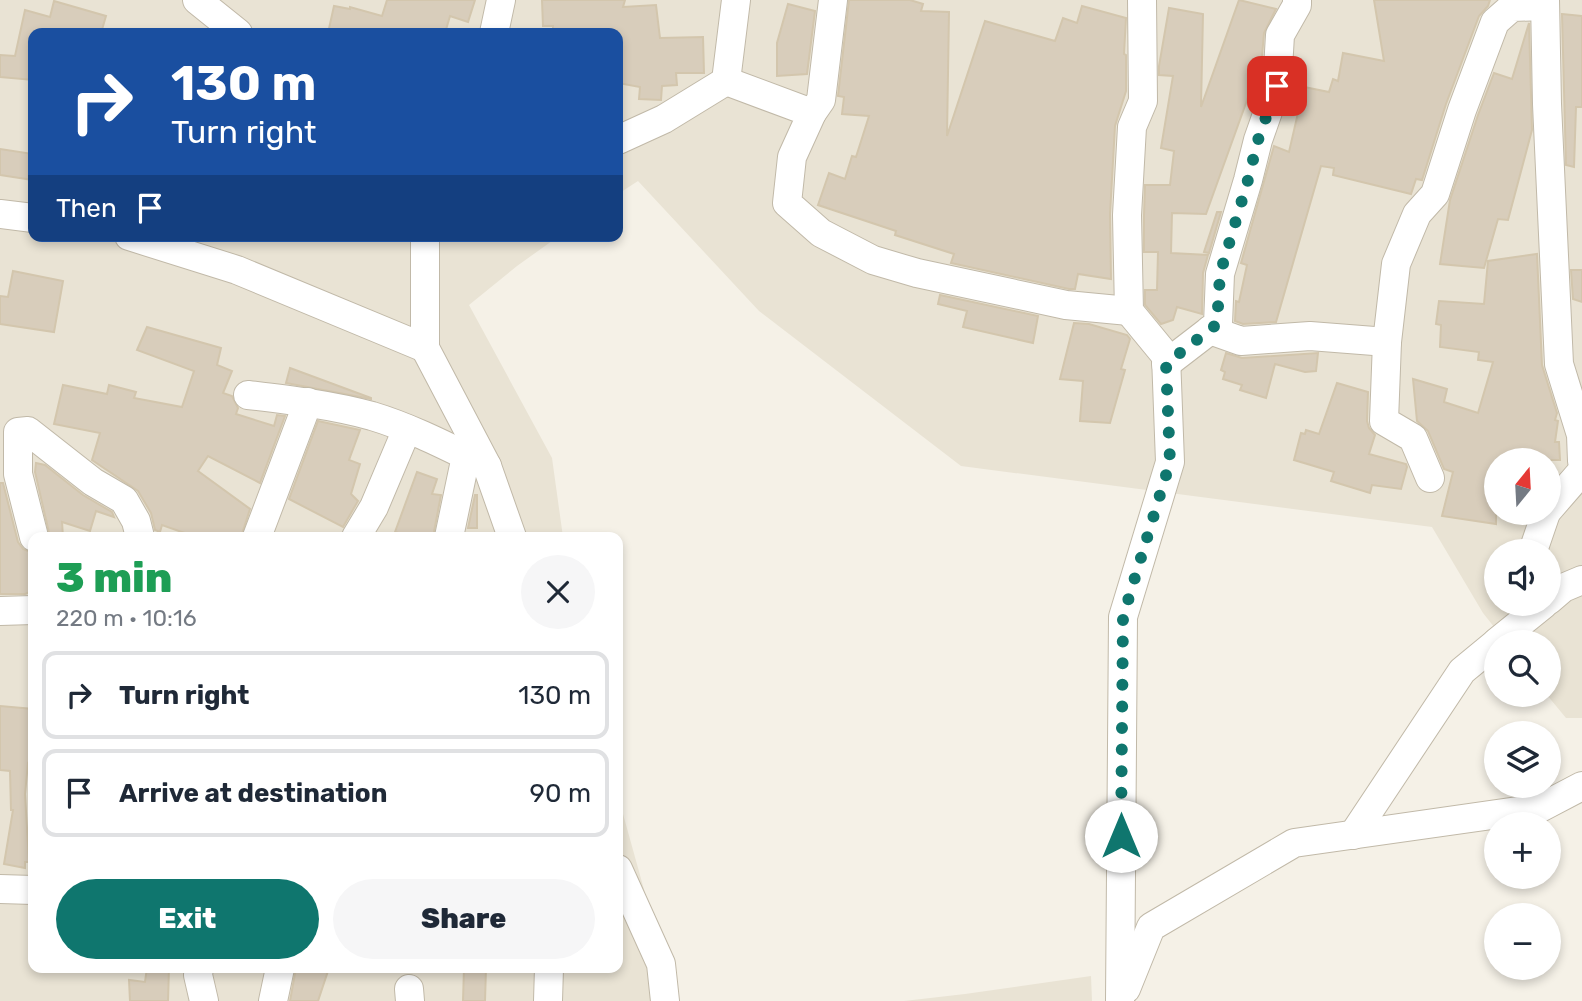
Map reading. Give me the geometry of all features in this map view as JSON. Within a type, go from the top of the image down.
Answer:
[{"type":"street","points":[[197,0],[232,28]]},
{"type":"street","points":[[495,28],[501,0]]},
{"type":"street","points":[[726,81],[737,0]]},
{"type":"street","points":[[833,0],[821,100],[812,113],[792,157],[787,203],[821,233],[873,260],[917,273],[1066,305],[1129,311]]},
{"type":"street","points":[[1120,1001],[1123,617],[1170,462],[1166,356],[1129,311],[1127,215],[1132,127],[1143,102],[1142,0]]},
{"type":"street","points":[[1166,364],[1217,324],[1220,274],[1258,140],[1277,86],[1280,35],[1297,5],[1297,0]]},
{"type":"street","points":[[1430,478],[1413,438],[1384,421],[1387,342],[1396,264],[1417,214],[1435,194],[1462,110],[1496,22],[1512,7],[1545,3],[1559,364],[1581,435],[1582,461]]},
{"type":"street","points":[[726,81],[812,113]]},
{"type":"street","points":[[623,138],[663,119],[726,81]]},
{"type":"street","points":[[0,214],[28,217]]},
{"type":"street","points":[[147,242],[237,270],[425,348]]},
{"type":"street","points":[[425,242],[425,348],[510,532]]},
{"type":"street","points":[[1210,330],[1241,341],[1310,336],[1387,342]]},
{"type":"street","points":[[248,395],[308,402],[373,417],[407,429],[477,461]]},
{"type":"street","points":[[259,532],[308,402]]},
{"type":"street","points":[[359,532],[374,507],[407,429]]},
{"type":"street","points":[[32,532],[9,475],[18,432],[29,431],[93,482],[124,500],[140,532]]},
{"type":"street","points":[[451,532],[477,461]]},
{"type":"street","points":[[1561,495],[1582,471]]},
{"type":"street","points":[[1561,590],[1582,580]]},
{"type":"street","points":[[0,611],[28,610]]},
{"type":"street","points":[[1512,630],[1528,616]]},
{"type":"street","points":[[1353,835],[1462,671],[1484,653]]},
{"type":"street","points":[[1120,1001],[1151,927],[1294,843],[1540,808],[1582,786]]},
{"type":"street","points":[[623,880],[661,964],[665,1001]]},
{"type":"street","points":[[0,889],[28,890]]},
{"type":"street","points":[[274,1001],[279,973]]},
{"type":"street","points":[[548,1001],[549,973]]},
{"type":"shaded area","points":[[0,0],[1582,0],[1582,718],[1566,718],[1557,707],[1561,707],[1561,630],[1496,630],[1485,616],[1561,616],[1561,539],[1484,539],[1484,614],[1432,527],[961,466],[759,311],[638,181],[623,191],[623,28],[28,28],[28,242],[551,242],[469,305],[552,458],[562,532],[28,532],[28,973],[623,973],[623,814],[675,1001],[0,1001]]},
{"type":"shaded area","points":[[1091,976],[1092,1001],[904,1001],[965,994]]},
{"type":"building","points":[[387,0],[475,0],[468,22],[450,16],[446,28],[329,28],[334,6],[350,7],[382,16]]},
{"type":"building","points":[[542,0],[625,0],[623,7],[656,5],[660,38],[703,37],[704,73],[676,73],[677,85],[662,86],[661,100],[639,99],[640,87],[623,84],[623,28],[543,26]]},
{"type":"building","points":[[849,0],[910,0],[923,4],[921,11],[949,12],[947,136],[985,21],[1055,41],[1063,18],[1077,23],[1082,6],[1126,18],[1126,91],[1115,126],[1110,214],[1111,279],[1078,274],[1075,289],[1069,289],[951,263],[954,254],[895,235],[896,231],[818,205],[829,173],[845,179],[852,156],[856,157],[869,116],[842,114],[844,97],[838,96]]},
{"type":"building","points":[[1239,0],[1276,9],[1264,33],[1261,68],[1259,67],[1206,214],[1172,213],[1171,253],[1208,255],[1203,273],[1202,314],[1177,307],[1173,320],[1161,324],[1145,305],[1145,290],[1157,290],[1158,252],[1144,252],[1144,215],[1145,185],[1170,185],[1174,151],[1161,148],[1173,76],[1159,75],[1169,8],[1203,14],[1201,107]]},
{"type":"building","points":[[1374,0],[1490,0],[1479,16],[1446,104],[1422,180],[1416,179],[1411,194],[1333,175],[1334,168],[1321,166],[1276,322],[1243,324],[1235,321],[1236,301],[1239,302],[1247,265],[1241,263],[1274,146],[1289,152],[1304,87],[1329,92],[1333,79],[1338,81],[1343,53],[1384,61]]},
{"type":"building","points":[[54,1],[106,16],[102,28],[28,28],[28,80],[0,77],[0,55],[15,56],[25,10],[50,17]]},
{"type":"building","points":[[788,4],[815,11],[807,74],[777,76],[777,43]]},
{"type":"building","points":[[1562,14],[1582,16],[1582,107],[1576,107],[1574,167],[1566,165]]},
{"type":"building","points":[[1529,23],[1532,130],[1508,220],[1498,219],[1484,268],[1440,264],[1450,200],[1478,115],[1494,73],[1512,79]]},
{"type":"building","points":[[0,149],[28,153],[28,179],[0,175]]},
{"type":"building","points":[[1217,212],[1221,212],[1209,253],[1204,252]]},
{"type":"building","points":[[1537,254],[1542,365],[1557,413],[1555,442],[1559,442],[1559,448],[1484,448],[1484,522],[1442,516],[1453,472],[1444,469],[1428,431],[1417,421],[1413,379],[1447,389],[1444,402],[1478,413],[1493,362],[1478,360],[1479,352],[1440,347],[1441,325],[1436,324],[1439,301],[1484,304],[1488,261]]},
{"type":"building","points":[[1571,270],[1582,270],[1582,302],[1573,299]]},
{"type":"building","points":[[13,271],[63,281],[54,332],[0,324],[0,296],[8,297]]},
{"type":"building","points":[[940,295],[1038,316],[1033,343],[963,327],[967,311],[938,304]]},
{"type":"building","points":[[1074,323],[1089,324],[1127,335],[1130,339],[1121,369],[1125,370],[1110,423],[1080,421],[1083,381],[1060,379]]},
{"type":"building","points":[[147,327],[221,348],[217,365],[232,371],[223,393],[232,396],[238,408],[236,414],[274,426],[277,415],[285,416],[260,483],[208,456],[198,471],[250,509],[243,532],[182,532],[162,525],[160,532],[155,530],[151,513],[138,491],[92,460],[100,433],[54,424],[63,385],[107,394],[109,385],[136,392],[134,398],[182,407],[194,371],[137,350]]},
{"type":"building","points":[[1226,353],[1242,358],[1318,353],[1316,371],[1305,372],[1275,364],[1266,398],[1240,390],[1242,385],[1223,379],[1225,372],[1221,370]]},
{"type":"building","points":[[290,368],[371,398],[371,399],[286,383]]},
{"type":"building","points":[[1337,383],[1368,392],[1367,421],[1375,435],[1369,454],[1406,464],[1401,489],[1372,485],[1370,493],[1331,481],[1334,472],[1294,460],[1301,433],[1305,434],[1306,430],[1319,434]]},
{"type":"building","points":[[318,421],[360,430],[349,460],[360,464],[351,494],[358,501],[343,527],[289,499]]},
{"type":"building","points":[[36,463],[45,465],[83,495],[112,512],[114,517],[96,511],[90,531],[62,522],[63,532],[49,532],[35,472]]},
{"type":"building","points":[[417,472],[437,479],[432,494],[441,495],[434,532],[395,532]]},
{"type":"building","points":[[0,483],[3,483],[18,542],[28,551],[28,593],[0,594]]},
{"type":"building","points":[[475,495],[477,528],[468,528]]},
{"type":"building","points":[[0,706],[28,709],[25,794],[28,862],[25,862],[25,868],[4,864],[13,810],[10,771],[0,770]]},
{"type":"building","points":[[146,973],[169,973],[168,1001],[130,1001],[129,980],[145,982]]},
{"type":"building","points":[[295,973],[327,973],[318,1001],[290,1001]]},
{"type":"building","points":[[464,973],[486,973],[485,1001],[463,1001]]},
{"type":"route","points":[[1121,836],[1123,617],[1170,462],[1166,364],[1217,324],[1220,274],[1258,140],[1277,86]]}]
